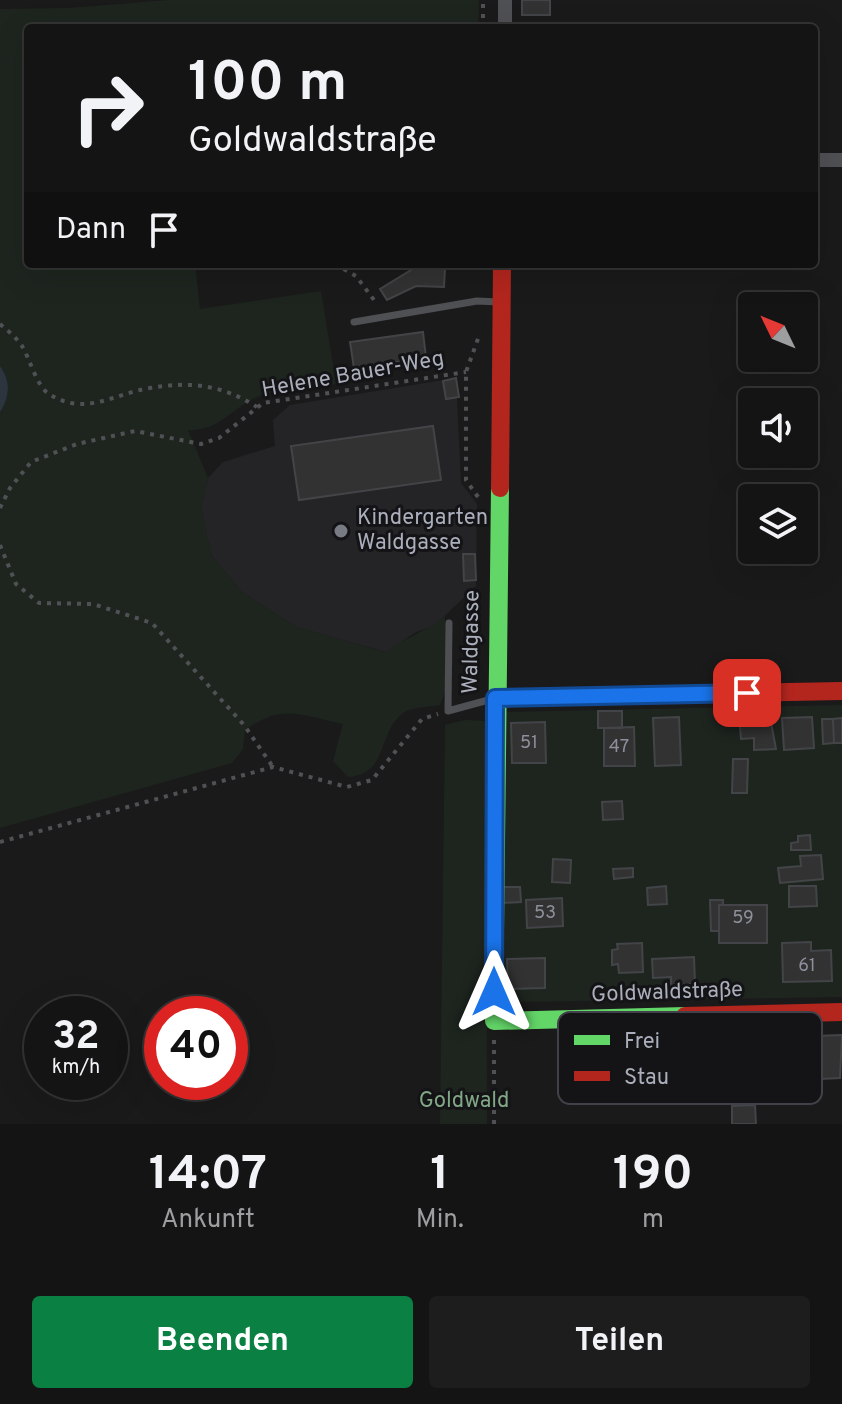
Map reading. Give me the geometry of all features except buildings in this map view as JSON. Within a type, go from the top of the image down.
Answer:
[{"type":"street","points":[[505,0],[505,24]]},
{"type":"street","points":[[818,160],[842,160]]},
{"type":"street","name":"Waldgasse","points":[[494,1021],[492,302],[501,268]]},
{"type":"street","points":[[495,698],[842,691]]},
{"type":"street","name":"Goldwaldstraße","points":[[822,1013],[842,1012]]},
{"type":"street","name":"Goldwaldstraße","points":[[494,1021],[558,1019]]},
{"type":"lane","points":[[354,322],[492,302]]},
{"type":"lane","points":[[449,623],[448,711],[495,698]]},
{"type":"path","points":[[483,0],[483,24]]},
{"type":"path","points":[[342,268],[356,276],[370,292],[384,317]]},
{"type":"path","points":[[482,509],[466,480],[466,372],[492,302]]},
{"type":"path","points":[[0,324],[20,342],[44,391],[60,400],[83,406],[148,388],[179,384],[214,386],[257,407]]},
{"type":"path","name":"Helene Bauer-Weg","points":[[0,508],[10,488],[31,462],[77,444],[135,431],[201,444],[219,438],[257,407],[290,397],[466,372]]},
{"type":"path","points":[[0,545],[16,584],[39,603],[93,604],[152,623],[244,725],[273,767]]},
{"type":"path","points":[[0,842],[273,767],[347,787],[372,780],[422,719],[448,711]]},
{"type":"path","points":[[494,1021],[494,1124]]},
{"type":"shaded area","points":[[0,366],[8,389],[0,412]]},
{"type":"shaded area","name":"Kindergarten Waldgasse","points":[[456,378],[461,483],[477,504],[476,586],[434,626],[416,632],[386,652],[296,627],[242,592],[211,555],[201,508],[208,478],[223,462],[275,446],[273,420],[290,405]]},
{"type":"green space","points":[[170,0],[479,0],[478,24],[24,24],[24,268],[195,268],[200,309],[321,291],[336,384],[266,394],[246,403],[219,422],[188,430],[208,478],[201,508],[211,555],[242,592],[296,627],[385,652],[445,616],[446,689],[440,705],[406,711],[395,721],[377,761],[361,774],[348,777],[333,761],[343,724],[303,715],[281,714],[270,716],[245,730],[243,749],[232,763],[0,828],[0,412],[8,389],[0,366],[0,9],[68,8]]},
{"type":"green space","points":[[842,705],[842,997],[501,1002],[502,712]]},
{"type":"green space","name":"Goldwald","points":[[465,720],[486,721],[487,1124],[440,1124],[445,725]]},
{"type":"traffic: fast","points":[[500,488],[494,1021],[558,1019]]},
{"type":"traffic: jam","points":[[500,488],[502,268]]},
{"type":"traffic: jam","points":[[495,698],[842,691]]},
{"type":"traffic: jam","points":[[822,1013],[842,1012]]},
{"type":"place","name":"Kindergarten Waldgasse","points":[[341,531]]},
{"type":"route","points":[[494,992],[495,698],[747,693]]}]
